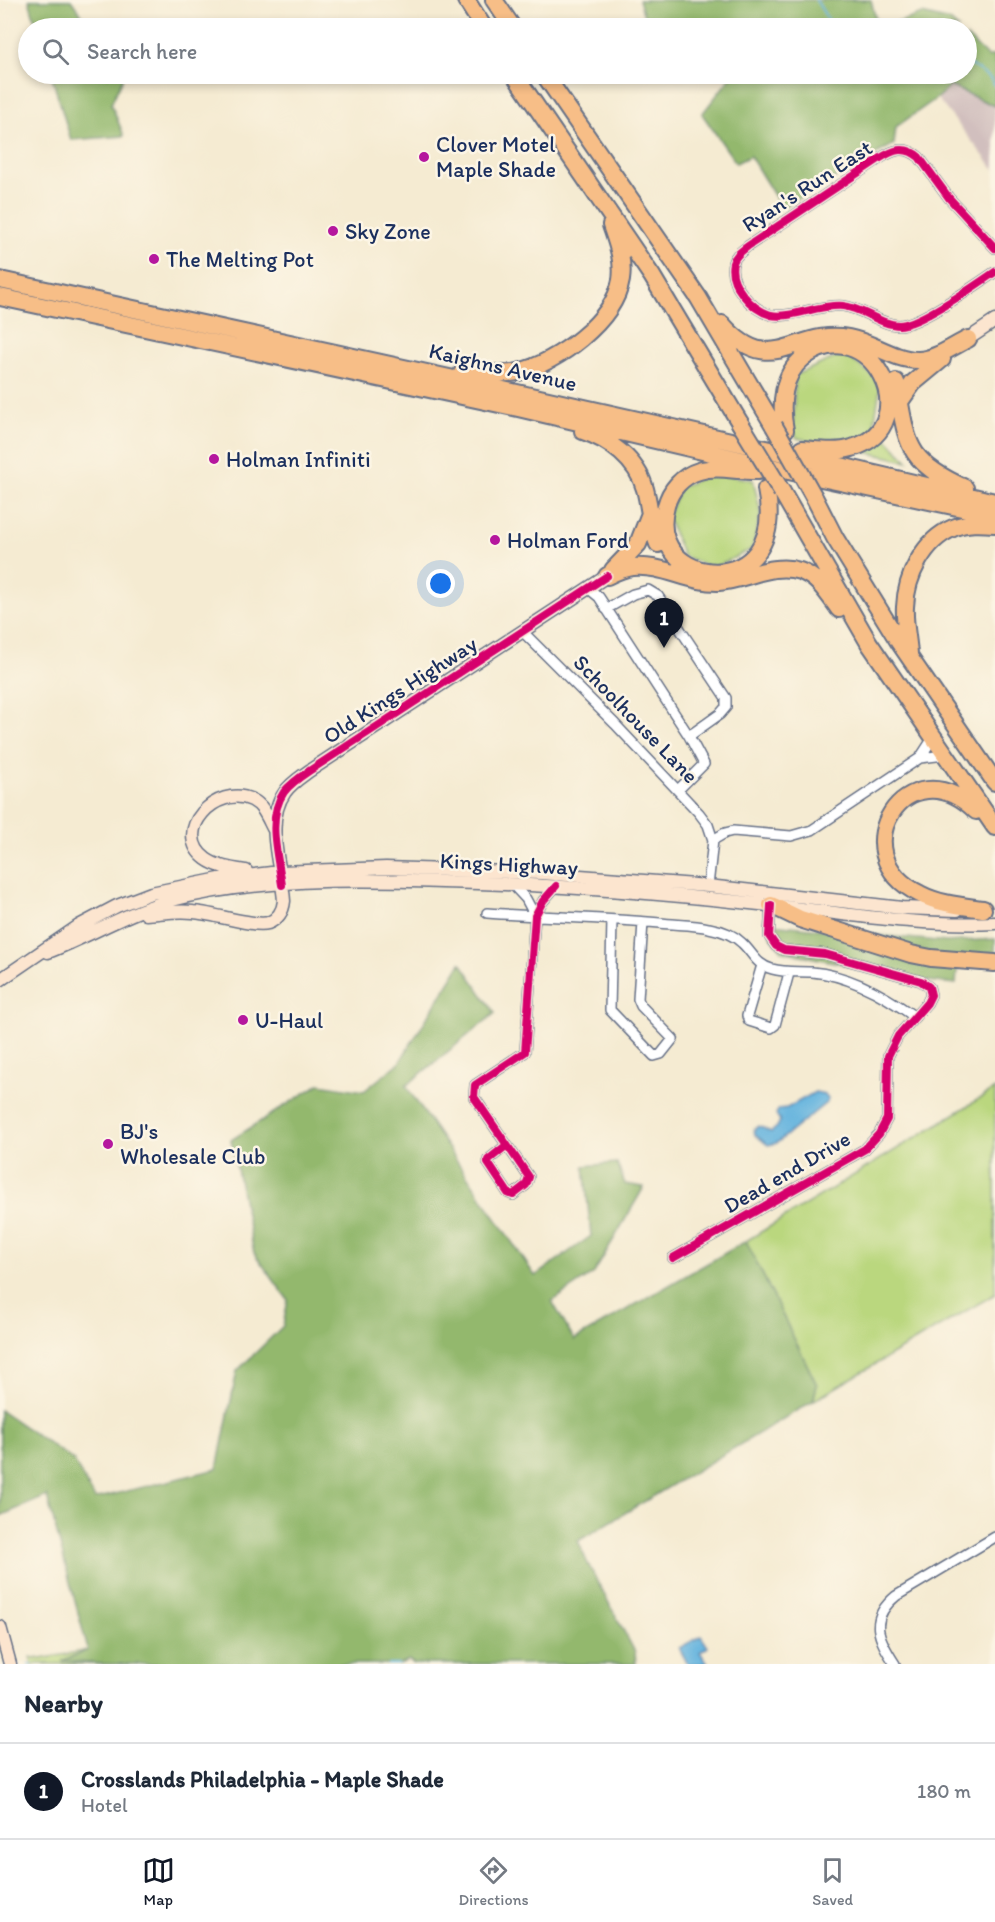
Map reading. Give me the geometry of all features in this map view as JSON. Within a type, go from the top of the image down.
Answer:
[{"type":"highway","points":[[466,0],[478,18]]},
{"type":"highway","points":[[494,0],[506,18]]},
{"type":"highway","points":[[521,84],[602,202],[684,328],[740,423],[765,452]]},
{"type":"highway","points":[[551,84],[698,297],[779,428],[788,464],[814,497],[851,564],[909,658],[992,776]]},
{"type":"highway","points":[[442,376],[466,373],[501,374],[526,369],[563,350],[600,320],[617,294],[621,266],[620,251],[602,202]]},
{"type":"highway","name":"Kaighns Avenue","points":[[0,280],[442,376],[765,452],[995,502]]},
{"type":"highway","name":"Kaighns Avenue","points":[[0,297],[788,464],[995,515]]},
{"type":"highway","points":[[698,297],[735,339],[754,349],[774,351],[820,339],[850,338],[905,358],[918,360],[930,359],[968,339]]},
{"type":"highway","points":[[899,403],[917,378],[968,339]]},
{"type":"highway","points":[[864,343],[889,366],[896,382],[905,434],[917,456],[929,468],[945,478],[995,502]]},
{"type":"highway","points":[[765,452],[845,450],[866,441],[881,426],[886,414],[888,392],[881,373],[867,356],[846,348],[824,348],[805,357],[790,374],[785,387],[779,428]]},
{"type":"highway","points":[[531,411],[594,435],[624,455],[635,467],[642,481],[656,539],[664,554],[691,578]]},
{"type":"highway","points":[[765,452],[760,470],[869,643],[995,829]]},
{"type":"highway","points":[[774,491],[766,534],[756,553],[740,567],[726,572],[704,572],[685,563],[670,547],[665,534],[664,513],[673,489],[687,477],[698,471],[712,469],[754,471],[788,464]]},
{"type":"highway","points":[[607,576],[638,544],[650,515]]},
{"type":"highway","points":[[909,658],[905,601],[910,579],[921,558],[935,539],[953,528],[968,524],[995,524]]},
{"type":"highway","points":[[607,576],[624,569],[641,567],[719,582],[775,568],[802,572],[818,583],[853,628],[869,643]]},
{"type":"highway","points":[[982,909],[936,901],[903,884],[888,864],[883,850],[882,836],[889,817],[897,806],[915,793],[930,789],[944,790],[962,798],[995,829]]},
{"type":"highway","points":[[771,905],[800,919],[911,954],[931,958],[995,963]]},
{"type":"main road","points":[[968,339],[995,321]]},
{"type":"main road","name":"Old Kings Highway","points":[[127,915],[195,912],[264,923],[275,919],[282,910],[284,901],[275,818],[284,793],[294,782],[607,576]]},
{"type":"main road","points":[[259,874],[218,865],[206,858],[196,844],[195,824],[212,804],[225,799],[240,798],[254,801],[259,805],[275,832]]},
{"type":"main road","name":"Kings Highway","points":[[33,958],[71,943],[127,915],[167,902],[281,878],[377,868],[481,870],[708,886],[902,908],[948,911],[982,909]]},
{"type":"main road","name":"Kings Highway","points":[[0,980],[79,926],[117,906],[150,893],[259,874],[281,878],[556,886],[646,892],[916,921],[962,924],[995,923]]},
{"type":"main road","points":[[0,1627],[10,1664]]},
{"type":"street","name":"Ryan's Run East","points":[[995,248],[949,198],[919,157],[913,151],[905,149],[897,150],[879,159],[748,246],[736,257],[732,271],[742,294],[754,306],[770,315],[780,316],[822,307],[846,306],[900,325],[934,312],[995,272]]},
{"type":"street","points":[[588,588],[599,597],[689,736],[704,764],[678,790]]},
{"type":"street","points":[[606,609],[633,594],[648,590],[658,596],[726,698],[726,708],[689,736]]},
{"type":"street","name":"Schoolhouse Lane","points":[[522,631],[678,790],[708,825],[713,840]]},
{"type":"street","points":[[708,886],[713,840],[725,832],[791,836],[806,832],[829,820],[920,758],[933,738]]},
{"type":"street","points":[[920,758],[945,755]]},
{"type":"street","points":[[512,884],[526,899],[535,916]]},
{"type":"street","points":[[507,1145],[488,1160],[488,1163],[508,1193],[513,1195],[526,1185],[529,1177],[507,1145],[474,1097],[474,1091],[476,1085],[525,1052],[535,916],[543,901],[556,886]]},
{"type":"street","name":"Dead end Drive","points":[[673,1258],[865,1149],[879,1134],[887,1119],[888,1056],[898,1036],[927,1003],[931,995],[928,987],[921,981],[812,952],[784,950],[776,946],[770,936],[771,905]]},
{"type":"street","points":[[487,914],[612,920],[710,928],[726,933],[742,943],[762,965],[789,973],[813,972],[852,982],[872,990],[915,1017]]},
{"type":"street","points":[[612,920],[610,1010],[654,1056],[661,1054],[673,1039],[640,1006],[638,999],[643,922]]},
{"type":"street","points":[[762,965],[747,1016],[749,1021],[771,1028],[775,1025],[789,973]]},
{"type":"street","points":[[895,1664],[878,1632],[880,1617],[888,1603],[995,1537]]},
{"type":"shaded area","points":[[950,86],[995,106],[995,170],[937,98]]},
{"type":"green space","points":[[29,0],[71,0],[84,18],[34,18]]},
{"type":"green space","points":[[639,0],[871,0],[876,18],[650,18],[644,16]]},
{"type":"green space","points":[[922,14],[938,18],[911,18]]},
{"type":"green space","points":[[977,47],[988,57],[995,55],[995,106],[950,86],[896,127],[894,144],[782,208],[750,156],[736,163],[702,114],[726,84],[977,84]]},
{"type":"green space","points":[[54,84],[120,84],[111,104],[124,136],[71,140]]},
{"type":"green space","points":[[844,354],[881,382],[874,425],[908,461],[797,438],[793,431],[795,375]]},
{"type":"green space","points":[[714,473],[753,480],[761,513],[752,549],[713,568],[683,556],[667,517],[680,487]]},
{"type":"green space","points":[[771,924],[946,942],[995,939],[995,962],[958,959],[956,984],[918,980],[782,951],[770,935]]},
{"type":"green space","points":[[461,963],[495,1013],[406,1086],[535,1276],[591,1236],[584,1166],[617,1163],[625,1184],[644,1187],[594,1273],[552,1301],[574,1340],[746,1241],[817,1385],[813,1401],[578,1541],[635,1652],[636,1664],[414,1664],[409,1660],[399,1664],[103,1664],[62,1661],[88,1650],[47,1496],[0,1516],[0,1410],[73,1460],[95,1499],[217,1469],[237,1371],[283,1326],[288,1300],[254,1253],[231,1140],[319,1084],[364,1091],[399,1063]]},
{"type":"green space","points":[[995,1089],[995,1294],[813,1401],[817,1385],[746,1241]]},
{"type":"green space","points":[[88,1650],[64,1660],[103,1664],[32,1664],[30,1657],[41,1659]]},
{"type":"water","points":[[815,1092],[825,1094],[827,1102],[777,1143],[768,1145],[755,1135],[754,1129],[759,1126],[771,1132],[777,1127],[780,1121],[776,1114],[779,1109],[787,1108]]},
{"type":"water","points":[[701,1636],[708,1647],[700,1652],[708,1664],[688,1664],[679,1648]]},
{"type":"waterway","points":[[816,0],[827,18]]},
{"type":"waterway","points":[[977,69],[989,77],[995,86]]},
{"type":"waterway","points":[[388,1664],[398,1664]]},
{"type":"cycle path","points":[[995,248],[949,198],[919,157],[909,151],[899,150],[879,159],[748,246],[735,258],[732,271],[738,287],[749,302],[771,315],[779,316],[824,307],[843,306],[899,325],[934,312],[995,272]]},
{"type":"cycle path","points":[[282,885],[274,825],[279,802],[290,786],[309,771],[607,576]]},
{"type":"cycle path","points":[[507,1145],[488,1160],[488,1163],[508,1193],[513,1195],[526,1185],[529,1177],[474,1097],[475,1085],[525,1052],[535,916],[543,901],[556,886]]},
{"type":"cycle path","points":[[673,1258],[865,1149],[879,1134],[887,1119],[888,1056],[898,1036],[927,1003],[931,995],[929,987],[921,981],[825,954],[784,950],[776,946],[769,936],[771,905]]},
{"type":"place","name":"Clover Motel Maple Shade","points":[[424,157]]},
{"type":"place","name":"Sky Zone","points":[[333,231]]},
{"type":"place","name":"The Melting Pot","points":[[154,259]]},
{"type":"place","name":"Holman Infiniti","points":[[214,459]]},
{"type":"place","name":"Holman Ford","points":[[495,540]]},
{"type":"place","name":"Crosslands Philadelphia - Maple Shade","points":[[664,648]]},
{"type":"place","name":"U-Haul","points":[[243,1020]]},
{"type":"place","name":"BJ's Wholesale Club","points":[[108,1144]]}]
